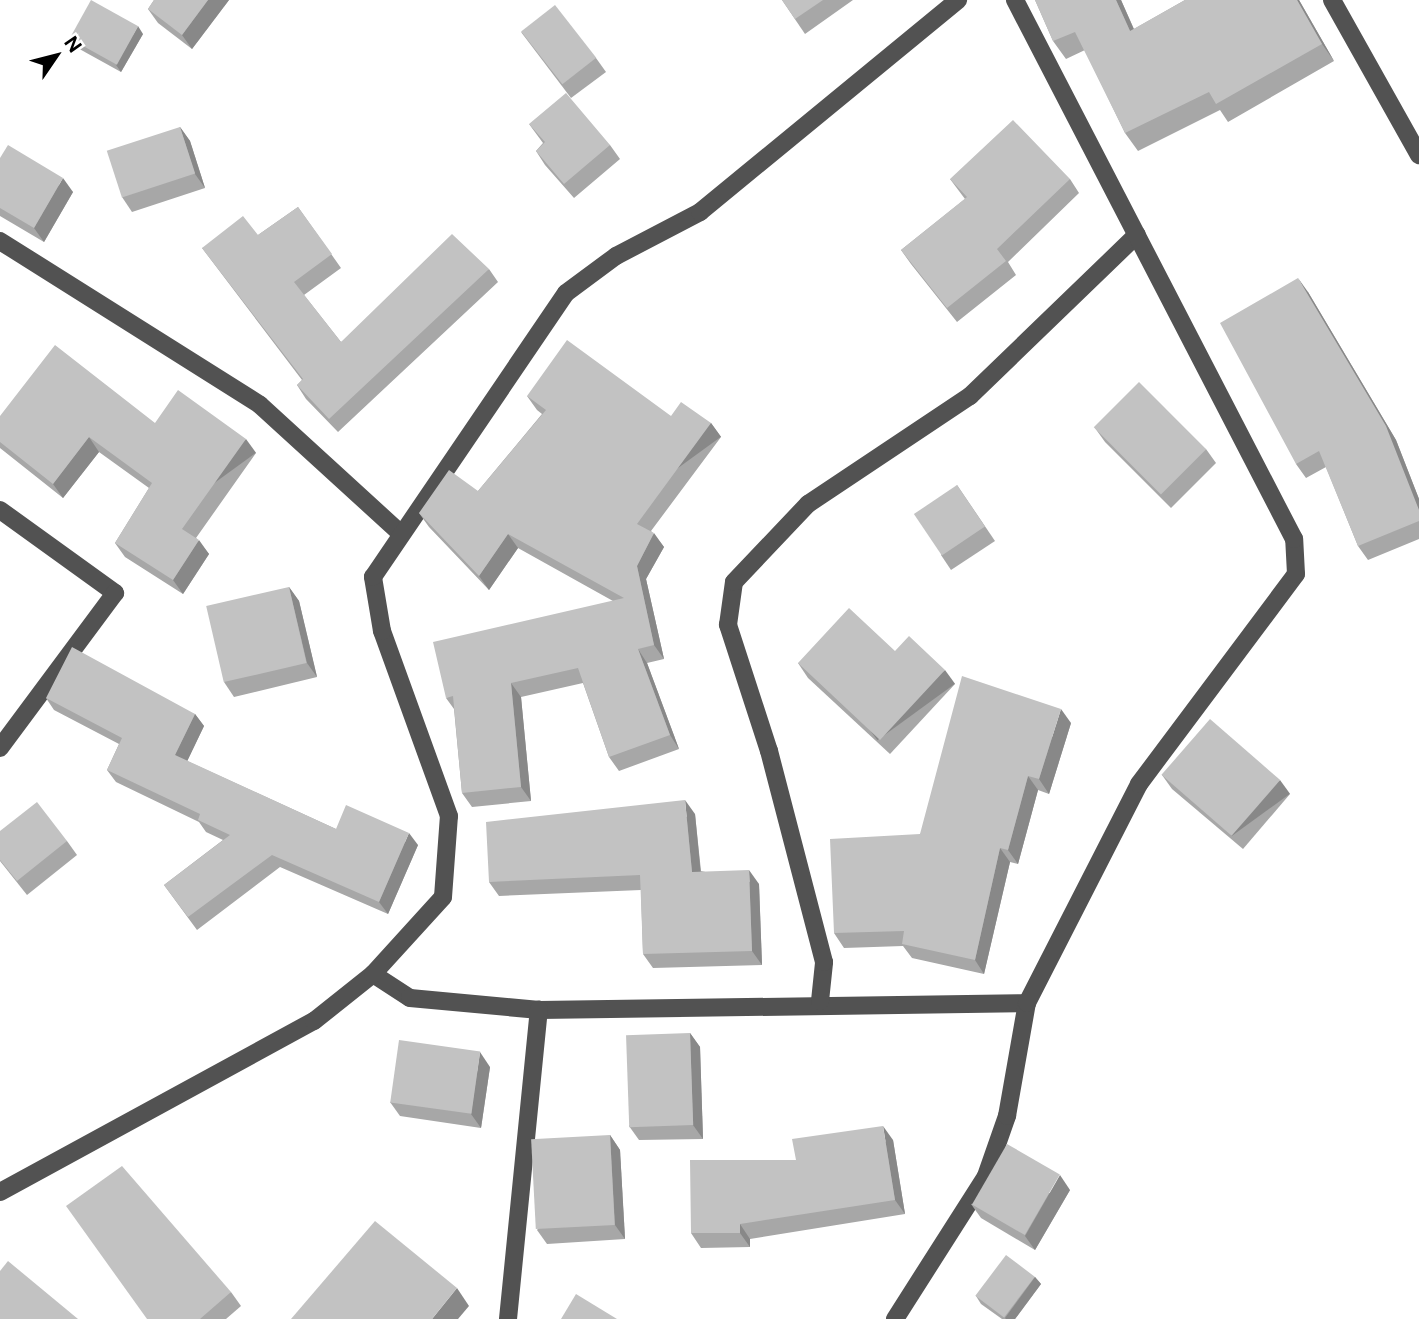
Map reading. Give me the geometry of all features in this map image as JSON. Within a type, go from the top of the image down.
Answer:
[{"type":"street","points":[[0,1192],[314,1021],[373,974],[443,897],[449,816],[382,631],[373,577],[400,533],[505,390],[523,348],[566,293],[616,256],[700,212],[958,0]]},
{"type":"street","points":[[895,1319],[986,1176],[1007,1116],[1027,1003],[1139,784],[1296,574],[1294,539],[1015,0]]},
{"type":"street","points":[[1332,0],[1419,155]]},
{"type":"street","points":[[820,1001],[824,962],[769,751],[729,625],[734,582],[808,505],[970,396],[1137,235]]},
{"type":"street","points":[[0,241],[260,405],[400,533]]},
{"type":"street","points":[[0,510],[115,593],[0,747]]},
{"type":"street","points":[[373,974],[410,999],[539,1010],[820,1001],[1027,1003]]},
{"type":"street","points":[[508,1319],[539,1010]]},
{"type":"building","points":[[91,0],[138,26],[117,65],[70,38]]},
{"type":"building","points":[[154,0],[208,0],[182,35],[148,9]]},
{"type":"building","points":[[782,0],[823,0],[795,19]]},
{"type":"building","points":[[1035,0],[1116,0],[1130,31],[1185,0],[1297,0],[1322,44],[1216,104],[1209,92],[1125,133],[1075,32],[1053,41]]},
{"type":"building","points":[[555,5],[596,58],[562,84],[521,31]]},
{"type":"building","points":[[566,93],[610,145],[564,184],[536,151],[545,142],[529,124]]},
{"type":"building","points":[[1013,120],[1070,179],[997,249],[1006,261],[947,308],[901,250],[967,197],[950,179]]},
{"type":"building","points":[[180,127],[195,174],[122,197],[107,151]]},
{"type":"building","points":[[8,145],[63,178],[34,228],[0,208],[0,158]]},
{"type":"building","points":[[298,207],[332,254],[294,282],[341,342],[452,234],[489,269],[329,419],[297,385],[303,379],[202,248],[243,216],[258,235]]},
{"type":"building","points":[[1298,278],[1386,426],[1419,510],[1419,521],[1358,546],[1319,451],[1296,464],[1220,323]]},
{"type":"building","points":[[567,340],[671,416],[681,402],[711,423],[637,524],[654,533],[637,566],[654,645],[638,649],[670,735],[609,757],[578,668],[511,683],[521,787],[462,793],[453,696],[446,698],[433,642],[624,598],[508,534],[479,576],[419,513],[449,470],[478,491],[546,410],[527,396]]},
{"type":"building","points":[[55,345],[155,423],[178,390],[246,439],[182,529],[199,540],[173,580],[115,543],[152,483],[89,437],[53,484],[0,442],[0,416]]},
{"type":"building","points":[[1139,382],[1206,449],[1161,494],[1094,427]]},
{"type":"building","points":[[957,485],[985,526],[942,556],[914,514]]},
{"type":"building","points":[[289,587],[307,663],[224,682],[206,606]]},
{"type":"building","points":[[849,608],[895,651],[909,636],[945,670],[880,740],[798,663]]},
{"type":"building","points":[[72,647],[195,714],[175,755],[336,829],[346,805],[409,833],[379,902],[272,855],[188,917],[164,885],[230,835],[198,820],[200,814],[107,770],[122,738],[46,698]]},
{"type":"building","points":[[962,676],[1061,709],[1039,779],[1028,776],[1008,850],[1000,848],[975,960],[902,944],[904,931],[834,933],[830,839],[920,834]]},
{"type":"building","points":[[1210,719],[1280,780],[1232,836],[1161,775]]},
{"type":"building","points":[[685,800],[692,872],[749,870],[752,951],[643,954],[640,875],[489,882],[486,822]]},
{"type":"building","points":[[37,802],[67,841],[17,881],[0,860],[0,831]]},
{"type":"building","points":[[690,1033],[693,1125],[629,1127],[626,1035]]},
{"type":"building","points":[[399,1040],[480,1051],[471,1114],[390,1102]]},
{"type":"building","points":[[883,1126],[895,1200],[740,1224],[740,1233],[691,1233],[690,1160],[796,1160],[792,1139]]},
{"type":"building","points":[[610,1135],[615,1225],[536,1229],[531,1139]]},
{"type":"building","points":[[1007,1144],[1060,1174],[1025,1235],[972,1205]]},
{"type":"building","points":[[122,1166],[231,1292],[200,1319],[147,1319],[66,1206]]},
{"type":"building","points":[[375,1221],[457,1288],[432,1319],[291,1319]]},
{"type":"building","points":[[1006,1255],[1035,1277],[1004,1317],[975,1296]]},
{"type":"building","points":[[8,1261],[78,1319],[0,1319],[0,1271]]},
{"type":"building","points":[[576,1294],[617,1319],[561,1319]]}]
